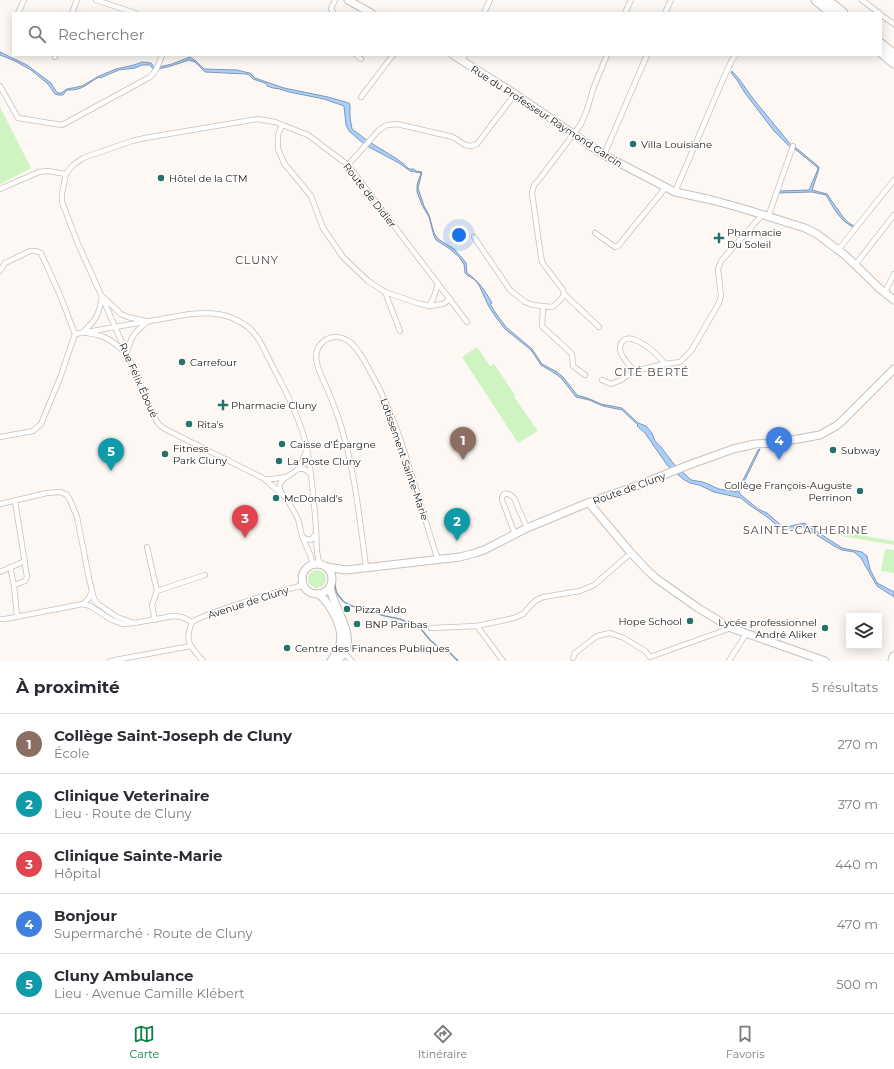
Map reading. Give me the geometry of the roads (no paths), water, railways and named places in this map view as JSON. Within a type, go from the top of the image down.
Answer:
[{"type":"highway","points":[[816,0],[831,12]]},
{"type":"highway","points":[[827,0],[842,12]]},
{"type":"highway","points":[[882,45],[894,55]]},
{"type":"highway","points":[[882,53],[894,63]]},
{"type":"highway","points":[[893,661],[894,657]]},
{"type":"main road","points":[[348,0],[369,12]]},
{"type":"main road","name":"Rue du Professeur Raymond Garcin","points":[[463,58],[604,155],[675,192],[712,200],[806,228],[817,234],[838,250],[859,260],[885,294],[894,300]]},
{"type":"main road","name":"Route de Cluny","points":[[320,565],[346,570],[460,557],[484,550],[527,528],[589,502],[639,485],[733,449],[755,444],[775,443],[820,435],[842,421],[894,369]]},
{"type":"main road","points":[[589,502],[631,553],[657,579],[698,608],[731,628],[825,661]]},
{"type":"main road","points":[[331,583],[325,591],[319,594],[310,592],[304,585],[304,572],[306,569],[320,565],[331,574],[334,602],[346,628],[347,637],[338,661]]},
{"type":"main road","name":"Route de Cluny","points":[[331,583],[346,570]]},
{"type":"main road","points":[[319,594],[330,606],[338,626],[343,650]]},
{"type":"main road","points":[[331,661],[343,650]]},
{"type":"street","points":[[18,12],[24,0]]},
{"type":"street","points":[[72,12],[77,0]]},
{"type":"street","points":[[96,0],[132,12]]},
{"type":"street","points":[[333,12],[331,9],[335,0]]},
{"type":"street","points":[[484,12],[490,0]]},
{"type":"street","points":[[625,12],[631,0]]},
{"type":"street","points":[[665,12],[671,0]]},
{"type":"street","points":[[862,0],[878,12]]},
{"type":"street","points":[[882,16],[894,24]]},
{"type":"street","points":[[0,86],[18,118],[62,125],[150,77],[154,74],[162,56]]},
{"type":"street","points":[[357,56],[361,59]]},
{"type":"street","points":[[360,97],[392,56]]},
{"type":"street","points":[[599,327],[564,294],[561,286],[542,262],[532,193],[534,185],[581,124],[607,56]]},
{"type":"street","points":[[604,155],[647,56]]},
{"type":"street","points":[[675,192],[724,77],[735,56]]},
{"type":"street","points":[[348,165],[379,130],[387,125],[397,124],[453,137],[464,145],[470,146],[477,144],[515,94]]},
{"type":"street","name":"Route de Didier","points":[[66,174],[73,165],[83,158],[145,138],[257,119],[275,122],[308,135],[348,165],[467,322]]},
{"type":"street","points":[[282,125],[278,135],[278,148],[284,163],[311,196],[323,228],[343,257],[368,281],[385,292],[429,306],[443,304],[449,298]]},
{"type":"street","points":[[602,380],[611,384],[621,380],[634,371],[680,362],[691,351],[719,303],[721,296],[718,269],[721,261],[765,216],[793,146]]},
{"type":"street","points":[[0,189],[39,172],[48,170],[66,174]]},
{"type":"street","name":"Rue Félix Éboué","points":[[66,174],[62,193],[62,202],[78,244],[158,423],[163,428],[263,478],[281,493],[288,501],[298,519],[302,536],[311,557],[320,565]]},
{"type":"street","points":[[838,250],[894,180]]},
{"type":"street","points":[[595,233],[616,247],[618,246],[666,187]]},
{"type":"street","points":[[859,260],[894,215]]},
{"type":"street","points":[[474,237],[510,290],[525,302],[543,307],[551,307],[562,298],[564,294]]},
{"type":"street","points":[[0,272],[3,263],[30,251],[41,253],[60,295],[75,334],[60,378],[40,424],[33,431],[0,437]]},
{"type":"street","points":[[885,294],[894,274]]},
{"type":"street","points":[[429,306],[436,294],[438,284]]},
{"type":"street","points":[[385,292],[400,331]]},
{"type":"street","points":[[102,297],[121,314],[128,317],[149,321]]},
{"type":"street","points":[[83,332],[91,325],[100,311],[102,297]]},
{"type":"street","points":[[543,307],[542,326],[572,354],[573,366],[585,375]]},
{"type":"street","points":[[75,334],[115,326],[208,312],[230,317],[249,328],[260,341],[285,390],[301,429],[307,449],[317,554],[320,565]]},
{"type":"street","points":[[83,332],[105,337],[127,354],[130,341],[133,336],[149,321]]},
{"type":"street","name":"Lotissement Sainte-Marie","points":[[366,568],[356,490],[347,449],[339,419],[318,368],[316,356],[317,350],[323,341],[332,337],[341,337],[355,347],[360,353],[382,394],[392,416],[404,450],[438,560]]},
{"type":"street","points":[[634,371],[620,352],[621,344],[627,338],[632,338],[644,344],[665,364]]},
{"type":"street","points":[[281,493],[279,484],[298,469],[307,449]]},
{"type":"street","points":[[298,469],[304,469],[310,473]]},
{"type":"street","points":[[263,478],[273,480],[286,477]]},
{"type":"street","points":[[0,504],[47,493],[61,492],[67,495],[77,517],[94,599],[98,604],[117,617],[134,623]]},
{"type":"street","points":[[515,534],[502,500],[504,494],[508,493],[514,498],[527,528]]},
{"type":"street","points":[[14,585],[27,580],[15,501]]},
{"type":"street","points":[[302,536],[311,540],[316,534]]},
{"type":"street","points":[[147,547],[157,591],[152,604],[155,620]]},
{"type":"street","points":[[431,628],[477,626],[514,618],[523,614],[535,602],[543,597],[580,591],[594,585],[631,553]]},
{"type":"street","points":[[0,572],[25,561]]},
{"type":"street","points":[[10,568],[14,585],[17,616]]},
{"type":"street","points":[[157,591],[205,575]]},
{"type":"street","name":"Avenue de Cluny","points":[[192,622],[199,618],[250,600],[304,585]]},
{"type":"street","points":[[83,604],[89,598],[92,591]]},
{"type":"street","points":[[0,619],[83,604],[90,606],[112,620],[123,624],[178,616],[192,622],[188,637],[191,646],[203,661]]},
{"type":"street","points":[[477,626],[503,661]]},
{"type":"street","points":[[573,658],[575,653],[597,636],[610,633],[624,638],[645,651],[650,659],[731,628]]},
{"type":"street","points":[[729,661],[746,634]]},
{"type":"street","points":[[110,661],[191,646]]},
{"type":"street","points":[[343,650],[353,661]]},
{"type":"water","points":[[0,52],[27,65],[51,83],[58,93],[61,93],[67,89],[82,86],[99,76],[116,69],[142,62],[151,63],[155,68],[172,64],[190,57],[204,69],[237,70],[250,73],[255,78],[284,88],[349,103],[352,129],[397,159],[409,169],[422,172],[418,188],[424,206],[429,215],[434,233],[438,239],[454,249],[463,259],[466,263],[467,273],[475,279],[484,290],[492,303],[490,304],[506,327],[532,349],[542,364],[563,377],[577,395],[601,404],[622,408],[638,423],[646,426],[652,433],[655,441],[673,463],[691,480],[703,482],[719,489],[737,492],[758,450],[760,449],[739,492],[740,494],[758,509],[767,513],[782,526],[786,527],[804,523],[842,548],[862,552],[867,556],[870,569],[877,583],[894,592],[894,597],[877,586],[861,558],[854,552],[842,550],[834,546],[804,527],[786,530],[777,526],[770,519],[741,498],[714,492],[699,485],[690,483],[667,465],[645,433],[622,410],[603,406],[589,400],[576,397],[562,379],[541,365],[531,350],[505,329],[488,305],[479,285],[465,273],[464,264],[459,257],[436,240],[429,217],[417,192],[417,185],[421,173],[410,171],[399,163],[365,145],[349,131],[346,125],[344,106],[324,99],[273,88],[253,79],[246,74],[205,72],[195,62],[189,60],[155,70],[150,65],[142,65],[135,68],[119,70],[100,78],[99,77],[81,88],[67,90],[63,95],[59,95],[55,94],[48,84],[31,70],[0,55]]},
{"type":"water","points":[[732,71],[791,145],[790,147],[774,131],[745,93],[731,73]]},
{"type":"water","points":[[795,147],[819,167],[812,190],[827,194],[843,217],[854,226],[853,227],[844,221],[834,209],[826,195],[812,192],[778,193],[779,191],[809,190],[818,169],[795,149]]},
{"type":"waterway","points":[[335,584],[338,595],[349,605],[400,619],[421,629],[430,640],[437,646],[449,652],[458,661]]},
{"type":"place","name":"Villa Louisiane","points":[[633,144]]},
{"type":"place","name":"Hôtel de la CTM","points":[[161,178]]},
{"type":"place","name":"Pharmacie Du Soleil","points":[[719,238]]},
{"type":"place","name":"Carrefour","points":[[182,362]]},
{"type":"place","name":"Pharmacie Cluny","points":[[223,405]]},
{"type":"place","name":"Rita's","points":[[189,424]]},
{"type":"place","name":"Caisse d'Épargne","points":[[282,444]]},
{"type":"place","name":"Subway","points":[[833,450]]},
{"type":"place","name":"Fitness Park Cluny","points":[[165,454]]},
{"type":"place","name":"Collège Saint-Joseph de Cluny","points":[[463,460]]},
{"type":"place","name":"Bonjour","points":[[779,460]]},
{"type":"place","name":"La Poste Cluny","points":[[279,461]]},
{"type":"place","name":"Cluny Ambulance","points":[[111,471]]},
{"type":"place","name":"Collège François-Auguste Perrinon","points":[[860,491]]},
{"type":"place","name":"McDonald's","points":[[276,498]]},
{"type":"place","name":"Clinique Sainte-Marie","points":[[245,538]]},
{"type":"place","name":"Clinique Veterinaire","points":[[457,541]]},
{"type":"place","name":"Pizza Aldo","points":[[347,609]]},
{"type":"place","name":"Hope School","points":[[690,621]]},
{"type":"place","name":"BNP Paribas","points":[[357,624]]},
{"type":"place","name":"Lycée professionnel André Aliker","points":[[825,628]]},
{"type":"place","name":"Centre des Finances Publiques","points":[[287,648]]},
{"type":"district","name":"CLUNY","points":[[257,260]]},
{"type":"district","name":"CITÉ BERTÉ","points":[[652,372]]},
{"type":"district","name":"SAINTE-CATHERINE","points":[[806,530]]}]
